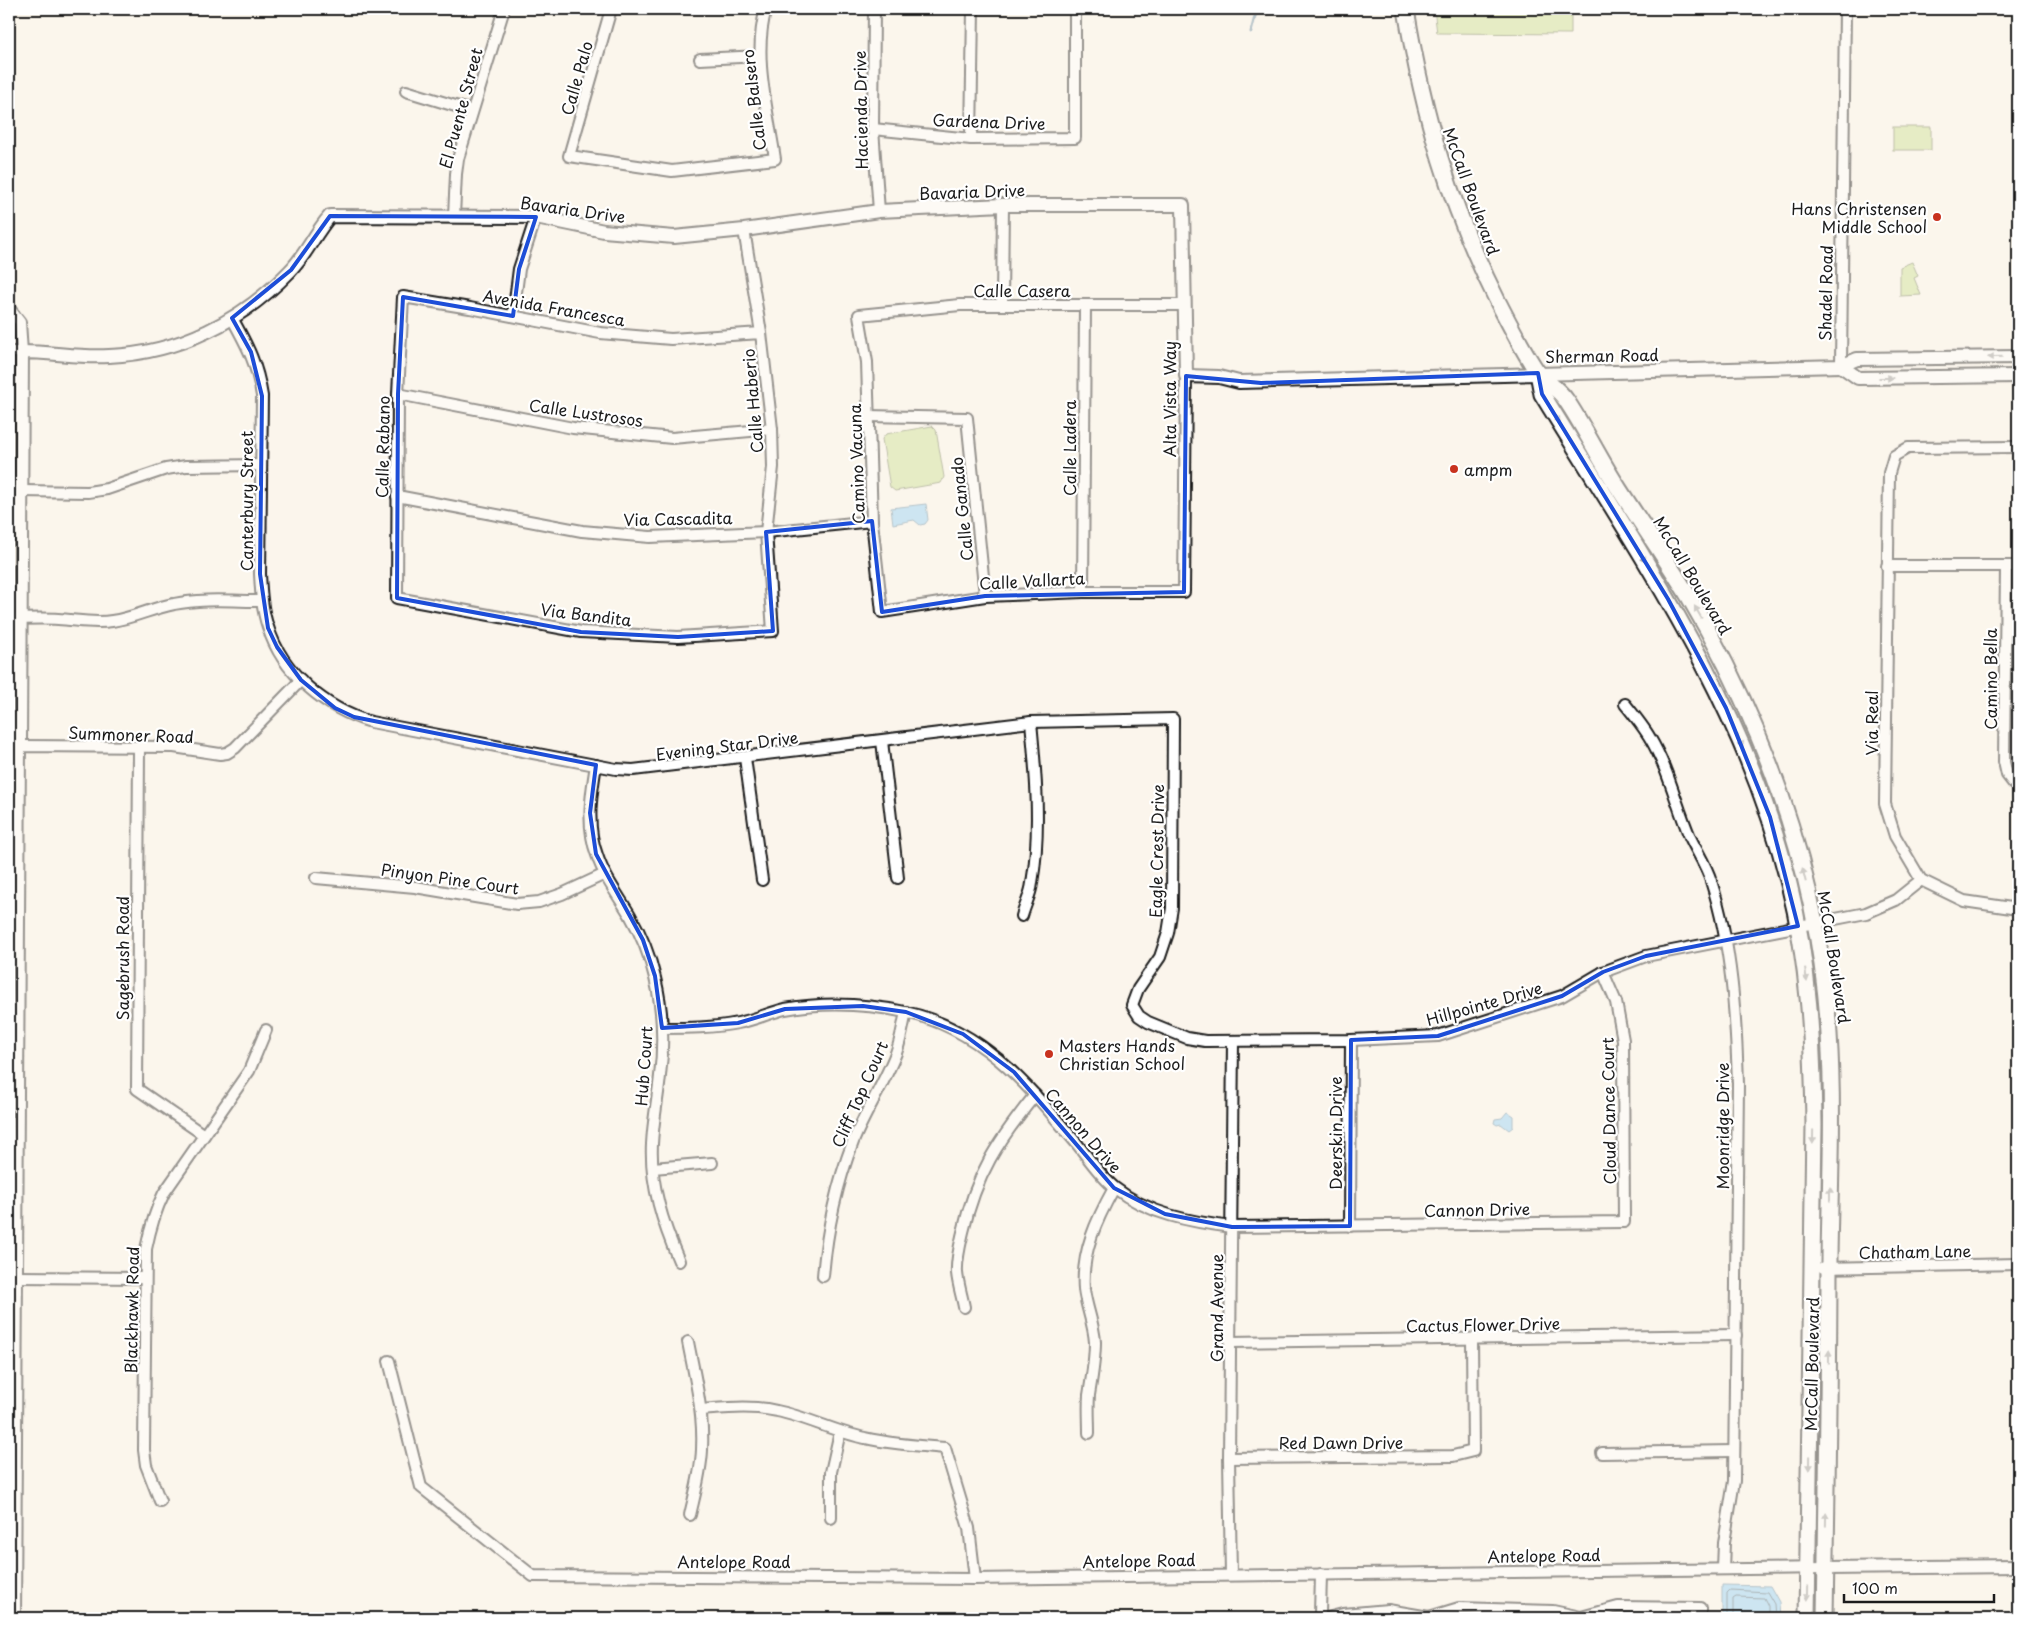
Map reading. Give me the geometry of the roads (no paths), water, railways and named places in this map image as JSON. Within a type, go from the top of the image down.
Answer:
[{"type":"main road","name":"McCall Boulevard","points":[[1406,9],[1423,96],[1435,144],[1450,191],[1482,269],[1508,321],[1538,373],[1564,396],[1617,486],[1681,584],[1722,657],[1759,737],[1792,833],[1814,923],[1822,967],[1829,1037],[1829,1268],[1825,1618]]},
{"type":"main road","name":"McCall Boulevard","points":[[1538,373],[1542,394],[1689,634],[1726,708],[1770,816],[1789,884],[1806,975],[1813,1044],[1807,1618]]},
{"type":"main road","points":[[1689,634],[1702,642],[1739,717],[1759,737]]},
{"type":"street","name":"El Puente Street","points":[[454,216],[458,159],[504,9]]},
{"type":"street","name":"Calle Palo","points":[[611,9],[569,156],[672,171],[775,159]]},
{"type":"street","name":"Calle Balsero","points":[[766,9],[762,23],[760,56],[775,159]]},
{"type":"street","name":"Hacienda Drive","points":[[874,9],[873,129],[879,211]]},
{"type":"street","points":[[971,139],[973,9]]},
{"type":"street","name":"Gardena Drive","points":[[873,129],[971,139],[1075,138],[1076,9]]},
{"type":"street","name":"Shadel Road","points":[[1841,366],[1845,9]]},
{"type":"street","points":[[700,59],[760,56]]},
{"type":"street","points":[[406,92],[472,111]]},
{"type":"street","points":[[1002,305],[1003,205]]},
{"type":"street","name":"Bavaria Drive","points":[[9,352],[49,352],[78,356],[134,354],[165,348],[197,337],[232,318],[265,295],[291,270],[330,216],[536,217],[604,231],[674,237],[744,230],[879,211],[1003,205],[1184,205]]},
{"type":"street","name":"Alta Vista Way","points":[[1184,205],[1186,376],[1184,592]]},
{"type":"street","points":[[513,316],[519,269],[536,217]]},
{"type":"street","name":"Calle Haberio","points":[[744,230],[761,333],[772,429],[773,467],[766,532],[773,630]]},
{"type":"street","name":"Avenida Francesca","points":[[403,297],[600,333],[671,339],[761,333]]},
{"type":"street","name":"Calle Rabano","points":[[397,598],[398,394],[403,297]]},
{"type":"street","name":"Calle Ladera","points":[[1083,592],[1085,305]]},
{"type":"street","name":"Calle Casera","points":[[859,315],[927,307],[1185,305]]},
{"type":"street","points":[[9,308],[20,322],[22,352],[21,491],[15,619],[14,746],[15,1618]]},
{"type":"street","name":"Camino Vacuna","points":[[859,315],[867,362],[867,416],[872,521],[882,612]]},
{"type":"street","name":"Canterbury Street","points":[[232,318],[251,352],[262,396],[260,574],[262,601],[268,628],[277,647],[288,665],[301,680]]},
{"type":"street","name":"Sherman Road","points":[[1186,376],[1218,377],[1239,382],[1261,383],[1538,373],[1841,366],[1857,359],[2018,356]]},
{"type":"street","points":[[1841,366],[1858,378],[2018,376]]},
{"type":"street","name":"Calle Lustrosos","points":[[398,394],[573,428],[672,438],[772,429]]},
{"type":"street","name":"Calle Ganado","points":[[867,416],[967,418],[985,596]]},
{"type":"street","name":"Via Real","points":[[1921,880],[1895,836],[1885,804],[1889,473],[1894,456],[1908,448],[2018,447]]},
{"type":"street","points":[[21,491],[88,492],[107,489],[166,469],[186,466],[261,465]]},
{"type":"street","name":"Via Cascadita","points":[[397,496],[582,531],[650,537],[766,532],[872,521]]},
{"type":"street","points":[[1887,566],[2018,566]]},
{"type":"street","name":"Camino Bella","points":[[2006,566],[2004,762],[2007,775],[2014,784],[2018,785]]},
{"type":"street","name":"Calle Vallarta","points":[[882,612],[985,596],[1083,592],[1184,592]]},
{"type":"street","name":"Via Bandita","points":[[397,598],[581,632],[678,637],[773,630]]},
{"type":"street","points":[[15,619],[60,619],[81,622],[110,621],[132,617],[152,609],[175,604],[200,601],[262,601]]},
{"type":"street","name":"Summoner Road","points":[[14,746],[174,748],[209,754],[227,753],[235,748],[301,680]]},
{"type":"street","name":"Evening Star Drive","points":[[301,680],[335,708],[354,717],[371,722],[616,769],[652,769],[1031,722],[1173,719]]},
{"type":"street","name":"Moonridge Drive","points":[[1625,704],[1651,738],[1678,800],[1690,837],[1711,881],[1726,940],[1737,1046],[1734,1451],[1733,1490],[1726,1528],[1724,1569]]},
{"type":"street","name":"Eagle Crest Drive","points":[[1132,1004],[1138,990],[1160,957],[1168,933],[1172,908],[1173,719]]},
{"type":"street","points":[[1022,916],[1032,885],[1036,858],[1035,768],[1031,722]]},
{"type":"street","points":[[882,741],[898,878]]},
{"type":"street","name":"Sagebrush Road","points":[[138,747],[137,1089],[204,1135]]},
{"type":"street","points":[[745,758],[762,880]]},
{"type":"street","name":"Hub Court","points":[[596,765],[590,813],[591,833],[596,854],[604,874],[631,916],[643,940],[655,976],[662,1028],[660,1077],[652,1145],[653,1168],[656,1194],[665,1228],[678,1261]]},
{"type":"street","name":"Pinyon Pine Court","points":[[316,878],[415,887],[517,904],[539,902],[562,894],[604,874]]},
{"type":"street","points":[[1921,880],[1964,901],[2018,909]]},
{"type":"street","name":"Hillpointe Drive","points":[[1132,1004],[1139,1016],[1148,1022],[1187,1038],[1205,1041],[1351,1040],[1438,1036],[1562,996],[1602,972],[1646,956],[1866,913],[1896,900],[1921,880]]},
{"type":"street","name":"Cloud Dance Court","points":[[1602,972],[1616,1002],[1623,1040],[1624,1222]]},
{"type":"street","name":"Cannon Drive","points":[[662,1028],[702,1028],[738,1023],[785,1009],[824,1005],[863,1006],[906,1012],[937,1022],[963,1034],[1002,1062],[1035,1095],[1114,1188],[1165,1214],[1197,1223],[1232,1227],[1624,1222]]},
{"type":"street","name":"Cliff Top Court","points":[[823,1276],[827,1237],[836,1192],[862,1121],[897,1052],[906,1012]]},
{"type":"street","name":"Blackhawk Road","points":[[160,1502],[146,1465],[144,1450],[146,1249],[156,1210],[164,1193],[249,1071],[266,1030]]},
{"type":"street","name":"Deerskin Drive","points":[[1350,1226],[1351,1040]]},
{"type":"street","name":"Grand Avenue","points":[[1231,1574],[1229,1458],[1234,1041]]},
{"type":"street","points":[[964,1307],[957,1272],[960,1246],[968,1209],[980,1176],[995,1148],[1035,1095]]},
{"type":"street","points":[[653,1168],[712,1163]]},
{"type":"street","points":[[1089,1433],[1089,1396],[1095,1363],[1094,1339],[1084,1289],[1085,1265],[1090,1240],[1099,1216],[1114,1188]]},
{"type":"street","name":"Chatham Lane","points":[[1812,1268],[2018,1264]]},
{"type":"street","points":[[16,1278],[145,1278]]},
{"type":"street","name":"Cactus Flower Drive","points":[[1231,1342],[1736,1336]]},
{"type":"street","name":"Red Dawn Drive","points":[[1229,1458],[1453,1456],[1473,1451],[1472,1339]]},
{"type":"street","points":[[688,1342],[701,1410],[702,1449],[690,1515]]},
{"type":"street","name":"Antelope Road","points":[[389,1360],[421,1487],[533,1576],[974,1579],[1231,1574],[2018,1566]]},
{"type":"street","points":[[701,1410],[758,1408],[779,1411],[840,1432],[895,1444],[944,1448],[969,1528],[974,1579]]},
{"type":"street","points":[[831,1518],[831,1472],[840,1432]]},
{"type":"street","points":[[1602,1453],[1734,1451]]},
{"type":"street","points":[[1321,1574],[1322,1617],[1388,1610],[1429,1618],[1459,1608],[1553,1611],[1581,1618],[1618,1607],[1700,1608],[1700,1618]]},
{"type":"water","points":[[926,504],[928,520],[925,524],[920,525],[914,520],[893,524],[891,508]]},
{"type":"water","points":[[1507,1112],[1513,1116],[1513,1127],[1509,1130],[1501,1124],[1497,1125],[1494,1123],[1495,1119],[1502,1118]]},
{"type":"water","points":[[1722,1585],[1770,1586],[1779,1602],[1780,1618],[1722,1618]]},
{"type":"waterway","points":[[1251,32],[1257,9]]},
{"type":"place","name":"Hans Christensen Middle School","points":[[1937,217]]},
{"type":"place","name":"ampm","points":[[1454,469]]},
{"type":"place","name":"Masters Hands Christian School","points":[[1049,1054]]}]
